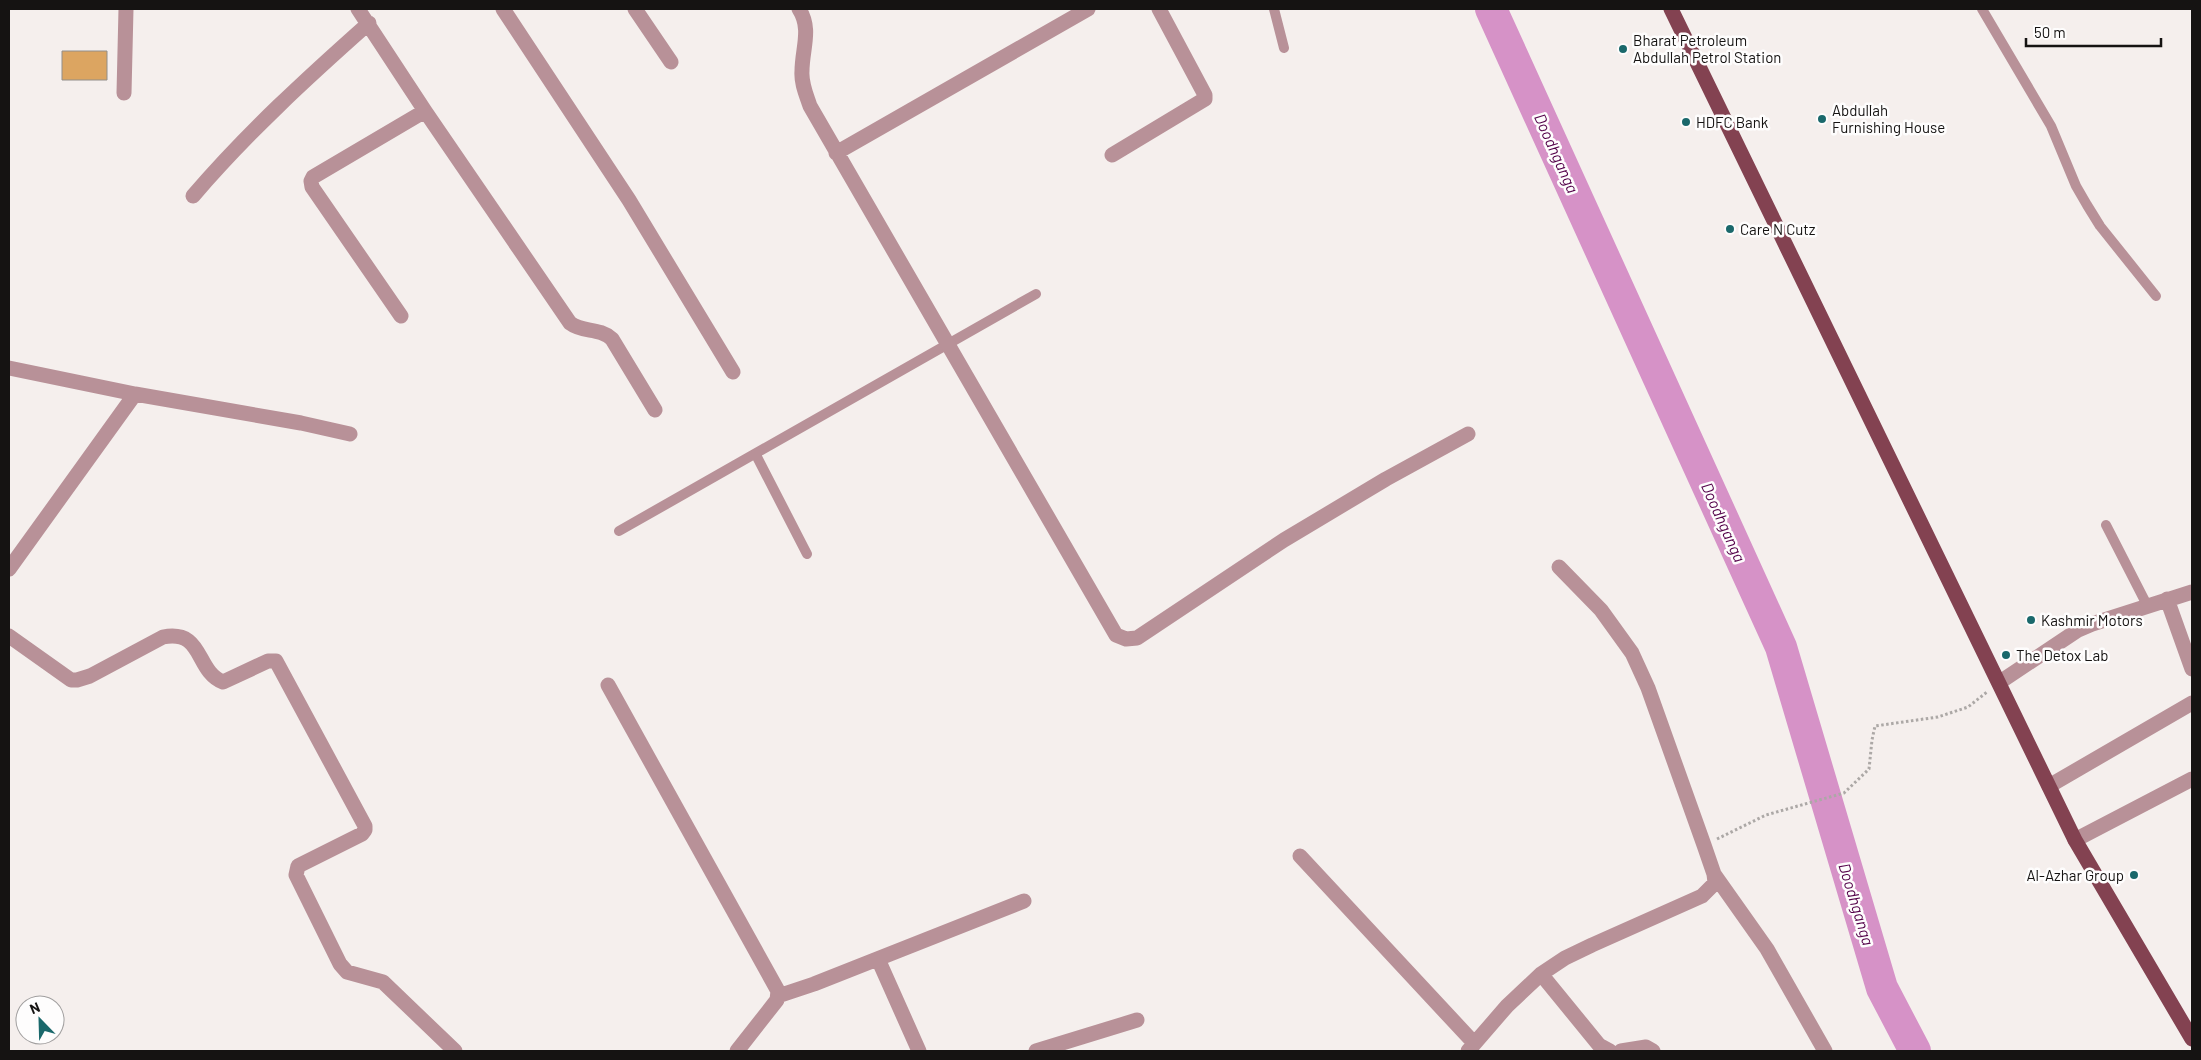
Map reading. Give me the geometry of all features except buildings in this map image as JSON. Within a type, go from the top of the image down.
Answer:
[{"type":"main road","points":[[1671,9],[2000,682],[2075,840],[2190,1030]]},
{"type":"street","points":[[124,93],[126,9]]},
{"type":"street","points":[[358,9],[369,23],[424,111],[570,323],[576,328],[605,332],[612,339],[655,410]]},
{"type":"street","points":[[504,9],[629,200],[733,372]]},
{"type":"street","points":[[635,9],[671,62]]},
{"type":"street","points":[[799,9],[806,25],[802,72],[804,88],[810,106],[1116,635],[1126,639],[1137,638],[1284,540],[1386,479],[1468,434]]},
{"type":"street","points":[[836,153],[1088,9]]},
{"type":"street","points":[[1112,155],[1205,99],[1202,89],[1159,9]]},
{"type":"street","points":[[193,196],[219,165],[264,119],[369,23]]},
{"type":"street","points":[[401,316],[312,187],[311,182],[313,177],[424,111]]},
{"type":"street","points":[[9,368],[134,394],[301,423],[350,434]]},
{"type":"street","points":[[9,568],[134,394]]},
{"type":"street","points":[[1559,567],[1601,610],[1632,653],[1648,688],[1714,874],[1768,949],[1825,1051]]},
{"type":"street","points":[[2000,682],[2078,630],[2110,617],[2192,592]]},
{"type":"street","points":[[2167,599],[2192,669]]},
{"type":"street","points":[[9,636],[64,676],[78,680],[90,676],[163,637],[176,634],[194,646],[211,674],[223,682],[268,661],[276,661],[366,830],[362,834],[298,866],[296,875],[340,964],[348,972],[383,982],[456,1051]]},
{"type":"street","points":[[608,685],[774,982],[778,996],[777,1000],[737,1051]]},
{"type":"street","points":[[2049,786],[2192,703]]},
{"type":"street","points":[[2075,840],[2192,779]]},
{"type":"street","points":[[1300,856],[1471,1047],[1507,1006],[1541,974],[1565,958],[1592,944],[1702,896],[1714,883],[1714,874]]},
{"type":"street","points":[[778,996],[814,984],[1024,901]]},
{"type":"street","points":[[878,958],[919,1051]]},
{"type":"street","points":[[1541,974],[1599,1045],[1610,1051]]},
{"type":"street","points":[[1036,1051],[1078,1045],[1137,1020]]},
{"type":"street","points":[[1621,1051],[1646,1047],[1653,1051]]},
{"type":"lane","points":[[1274,9],[1284,48]]},
{"type":"lane","points":[[1982,9],[2051,126],[2076,186],[2087,206],[2100,226],[2156,296]]},
{"type":"lane","points":[[619,531],[756,455],[946,344],[1036,294]]},
{"type":"lane","points":[[756,455],[807,554]]},
{"type":"lane","points":[[2106,525],[2148,605]]},
{"type":"path","points":[[1704,845],[1766,815],[1844,793],[1869,769],[1875,726],[1938,717],[1968,707],[2000,682]]},
{"type":"waterway","name":"Doodhganga","points":[[1491,9],[1781,647],[1882,988],[1915,1051]]},
{"type":"place","name":"Bharat Petroleum Abdullah Petrol Station","points":[[1623,49]]},
{"type":"place","name":"Abdullah Furnishing House","points":[[1822,119]]},
{"type":"place","name":"HDFC Bank","points":[[1686,122]]},
{"type":"place","name":"Care N Cutz","points":[[1730,229]]},
{"type":"place","name":"Kashmir Motors","points":[[2031,620]]},
{"type":"place","name":"The Detox Lab","points":[[2006,655]]},
{"type":"place","name":"Al-Azhar Group","points":[[2134,875]]}]
